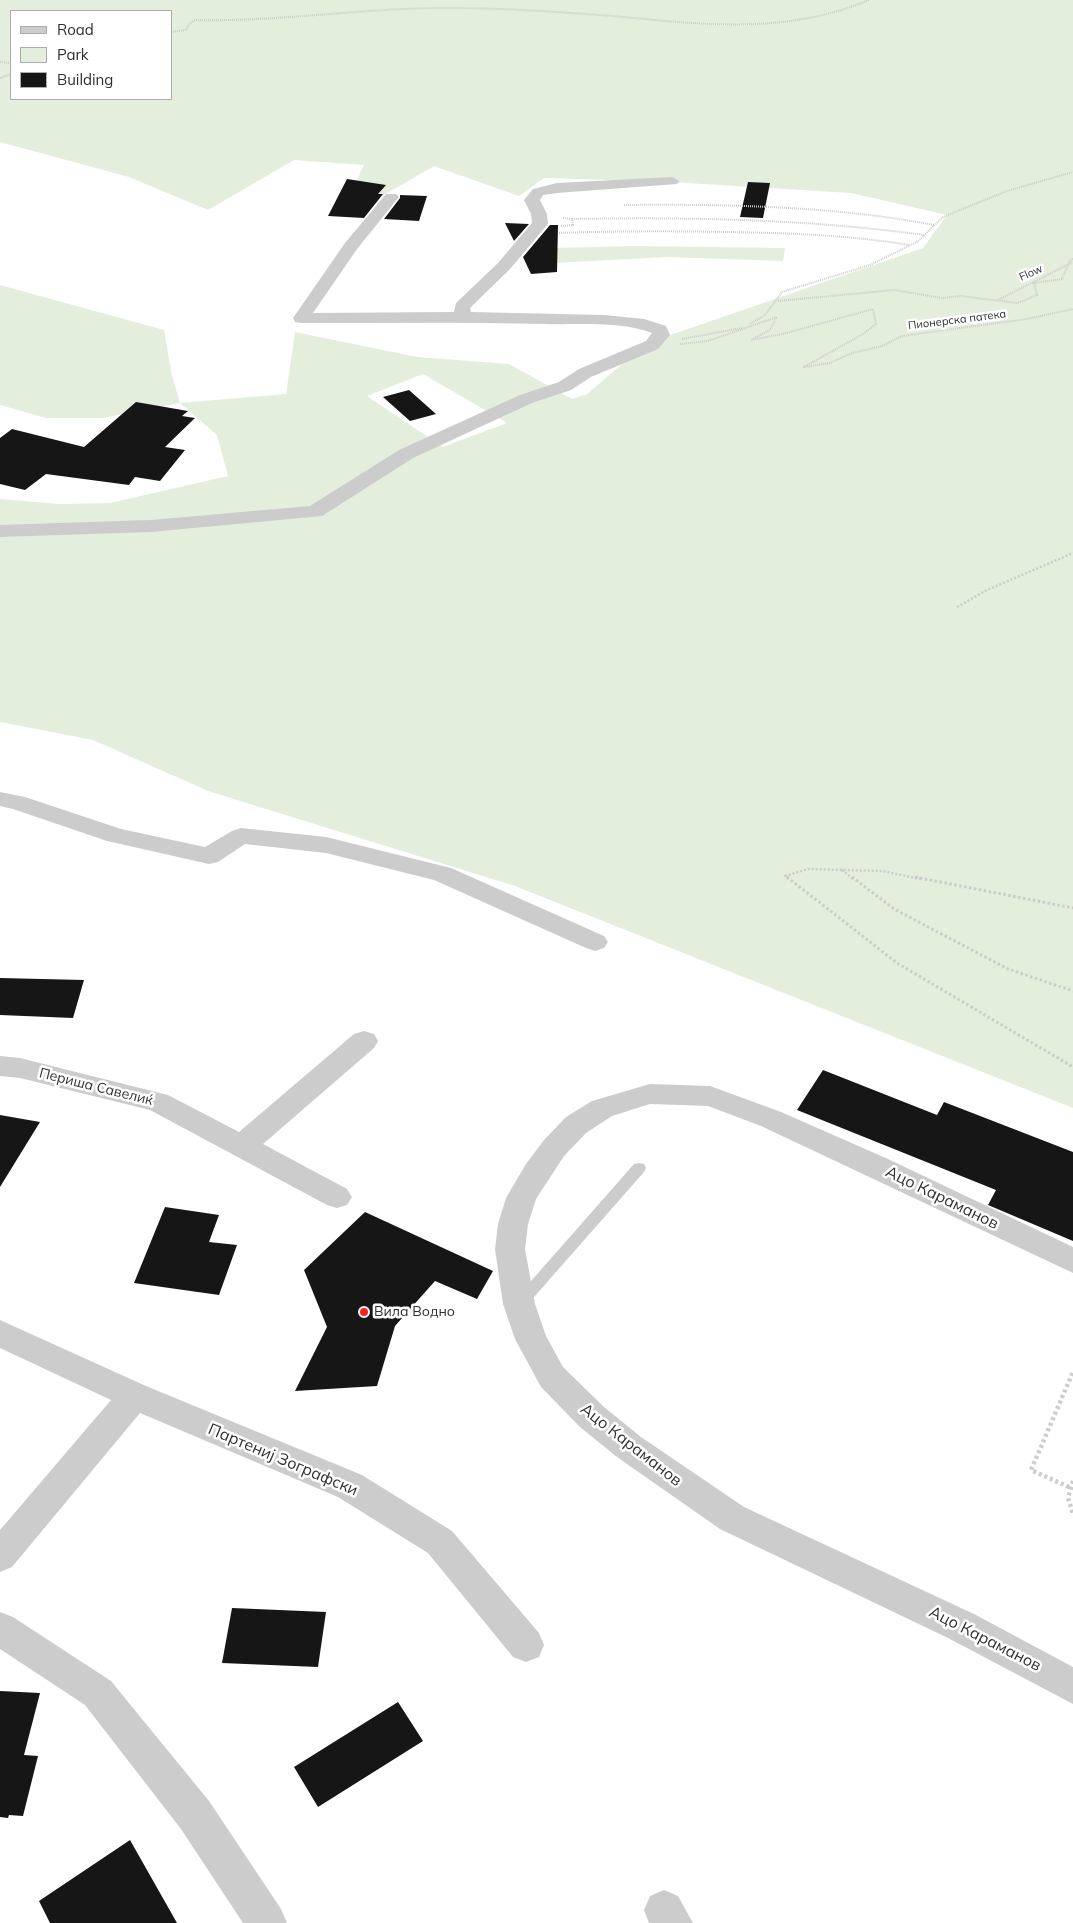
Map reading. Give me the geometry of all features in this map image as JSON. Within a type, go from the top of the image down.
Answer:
[{"type":"street","points":[[463,317],[462,307],[504,266],[540,224],[539,214],[532,200],[538,192],[557,188],[672,181]]},
{"type":"street","points":[[0,531],[50,531],[150,526],[315,512],[406,454],[465,429],[526,399],[565,386],[584,373],[644,348],[661,335],[660,330],[644,324],[585,319],[463,317],[301,318],[351,246],[391,197]]},
{"type":"street","points":[[0,800],[16,802],[116,836],[209,856],[241,836],[326,845],[442,874],[595,942]]},
{"type":"street","points":[[242,1146],[364,1042]]},
{"type":"street","name":"Периша Савелиќ","points":[[0,1066],[20,1068],[158,1102],[337,1197]]},
{"type":"street","name":"Ацо Караманов","points":[[1073,1261],[878,1167],[771,1119],[710,1096],[650,1094],[602,1108],[576,1125],[536,1172],[521,1198],[513,1224],[510,1249],[519,1304],[531,1339],[552,1377],[592,1417],[678,1482],[732,1518],[961,1626],[1073,1686]]},
{"type":"street","name":"Партениј Зографски","points":[[0,1333],[134,1396],[350,1486],[440,1542],[526,1645]]},
{"type":"street","points":[[0,1556],[134,1396]]},
{"type":"street","points":[[0,1629],[98,1693],[195,1815],[268,1923]]},
{"type":"lane","points":[[519,1304],[639,1168]]},
{"type":"path","points":[[172,32],[186,30],[188,24],[196,20],[248,21],[373,10],[404,11],[445,8],[582,14],[714,25],[765,25],[792,22],[852,7],[870,0]]},
{"type":"path","points":[[644,348],[744,328],[765,315],[782,292],[870,266],[910,245],[943,217],[1007,191],[1073,172]]},
{"type":"path","points":[[619,205],[679,204],[791,209],[907,219],[935,225]]},
{"type":"path","points":[[556,217],[572,219],[690,218],[782,221],[847,225],[924,235]]},
{"type":"path","points":[[572,219],[573,225],[561,225],[558,233],[632,231],[764,233],[842,236],[910,245]]},
{"type":"path","points":[[777,301],[894,290],[942,298],[961,296],[1018,303],[1037,295],[1034,283],[1062,279],[1069,264],[1073,261]]},
{"type":"path","name":"Flow","points":[[998,301],[1069,264]]},
{"type":"path","name":"Пионерска патека","points":[[644,348],[708,341],[777,317],[770,330],[751,340],[779,337],[827,323],[847,314],[873,309],[876,324],[863,334],[804,367],[830,362],[852,353],[882,346],[902,336],[1036,318],[1073,309]]},
{"type":"path","points":[[957,607],[987,590],[1073,553]]},
{"type":"path","points":[[1073,908],[882,871],[808,869],[785,876],[897,963],[1073,1067]]},
{"type":"path","points":[[842,870],[894,909],[929,928],[1008,969],[1073,991]]},
{"type":"path","points":[[1069,1487],[1031,1470],[1073,1372]]},
{"type":"path","points":[[1073,1481],[1069,1487],[1068,1500],[1073,1514]]},
{"type":"green space","points":[[0,0],[1073,0],[1073,1108],[515,886],[208,791],[93,740],[0,722],[0,499],[60,504],[110,503],[228,476],[217,435],[180,403],[286,394],[295,332],[417,357],[509,364],[572,399],[587,394],[647,343],[923,248],[947,215],[851,193],[670,182],[544,178],[519,196],[434,166],[382,196],[350,195],[364,165],[294,160],[208,210],[129,177],[0,142]],"holes":[[[423,374],[507,423],[443,447],[367,396]]]},
{"type":"green space","points":[[635,246],[785,248],[783,261],[667,257],[553,263],[555,248]]},
{"type":"green space","points":[[0,285],[164,330],[172,376],[180,403],[103,418],[46,418],[0,405]]},
{"type":"building","points":[[347,179],[386,185],[378,194],[383,194],[364,218],[328,216]]},
{"type":"building","points":[[748,182],[770,183],[763,218],[740,217]]},
{"type":"building","points":[[400,195],[427,196],[419,221],[384,219],[400,198]]},
{"type":"building","points":[[505,223],[529,224],[514,241]]},
{"type":"building","points":[[550,225],[558,225],[557,272],[531,274],[523,257]]},
{"type":"building","points":[[409,390],[436,414],[410,421],[383,397]]},
{"type":"building","points":[[136,402],[188,411],[182,416],[195,418],[165,447],[185,450],[160,481],[135,477],[129,485],[46,474],[25,490],[0,484],[0,438],[12,429],[84,447]]},
{"type":"building","points":[[0,978],[84,980],[73,1018],[0,1015]]},
{"type":"building","points":[[823,1070],[937,1115],[944,1102],[1073,1152],[1073,1241],[988,1205],[996,1190],[797,1110]]},
{"type":"building","points":[[0,1115],[40,1122],[0,1187]]},
{"type":"building","points":[[165,1207],[219,1215],[209,1242],[237,1245],[219,1295],[134,1283]]},
{"type":"building","name":"Вила Водно","points":[[365,1212],[493,1271],[477,1299],[435,1281],[395,1326],[377,1386],[295,1391],[327,1327],[304,1270]]},
{"type":"building","points":[[232,1608],[326,1612],[318,1667],[222,1663]]},
{"type":"building","points":[[0,1691],[40,1693],[24,1755],[38,1756],[23,1816],[9,1815],[8,1818],[0,1817]]},
{"type":"building","points":[[398,1702],[423,1741],[318,1807],[294,1767]]},
{"type":"building","points":[[130,1840],[177,1923],[50,1923],[39,1901]]},
{"type":"place","name":"Вила Водно","points":[[364,1312]]}]
